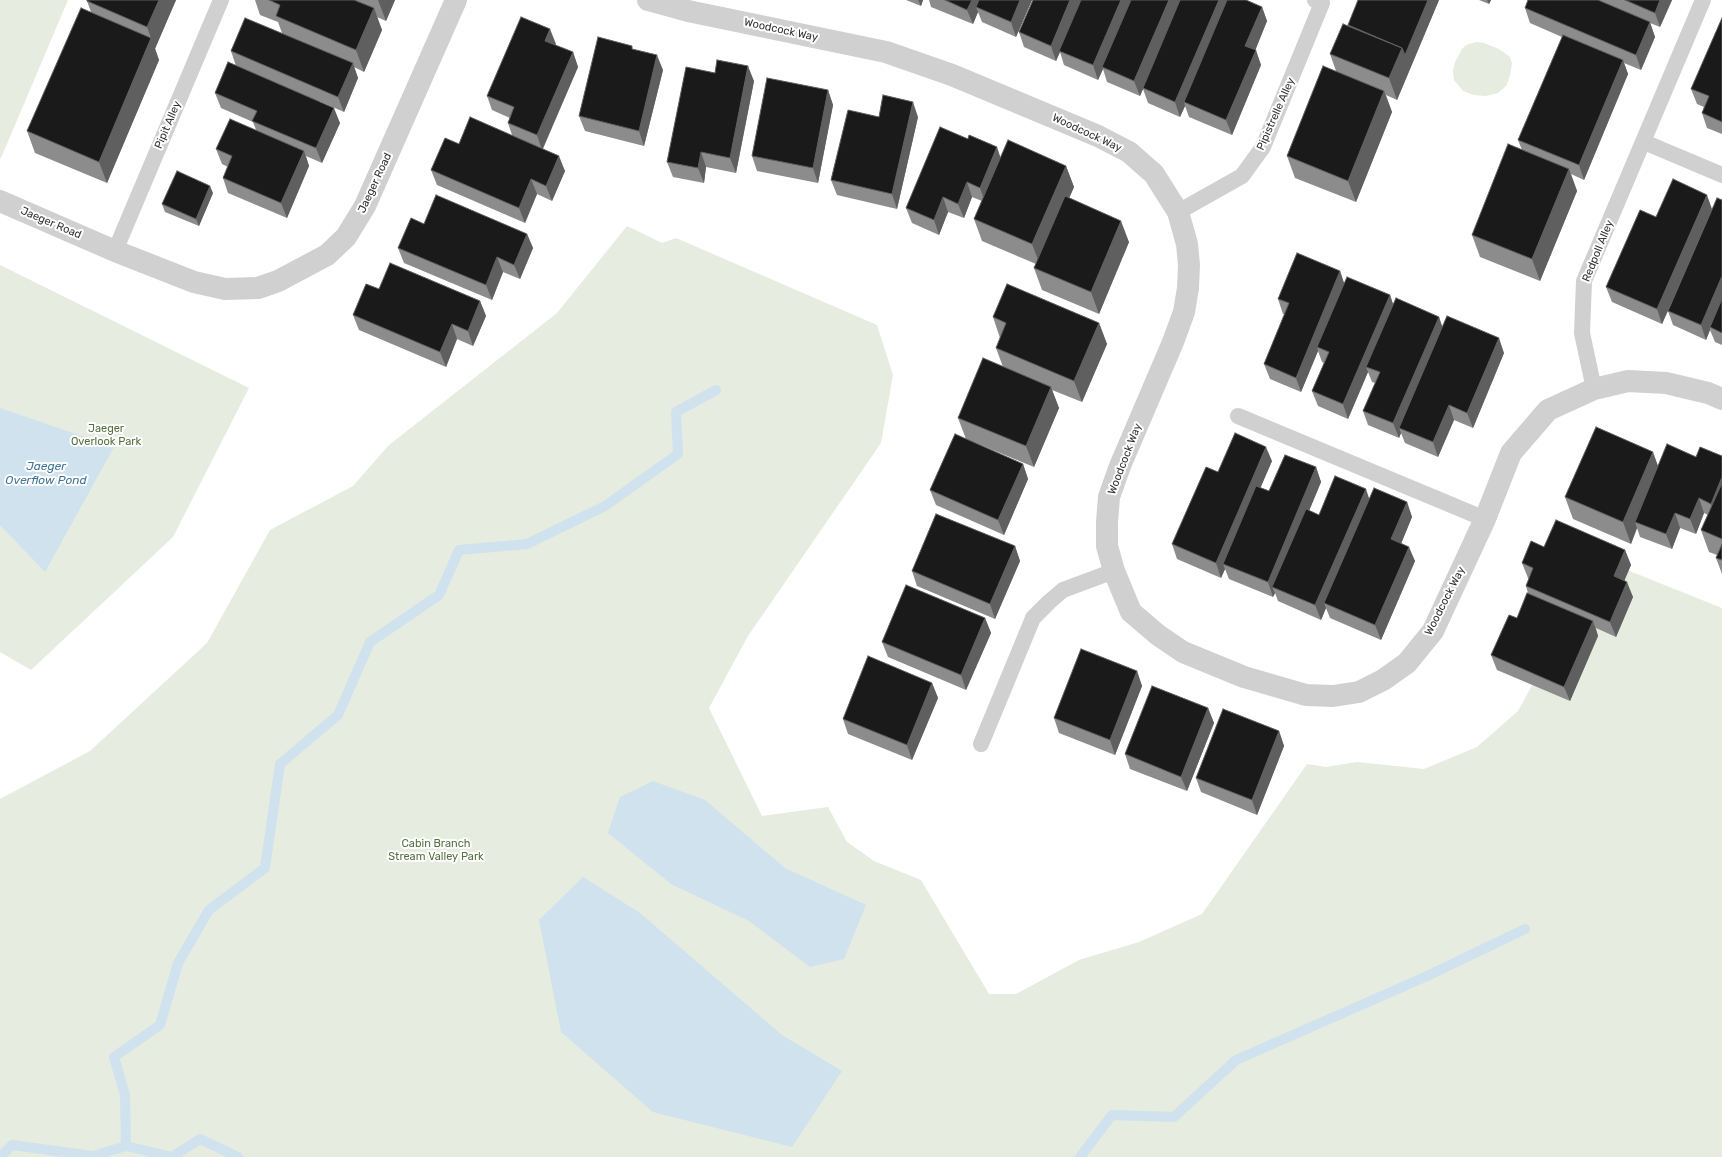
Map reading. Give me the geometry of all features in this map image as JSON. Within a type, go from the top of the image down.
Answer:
[{"type":"street","name":"Jaeger Road","points":[[0,201],[194,282],[226,290],[258,288],[278,281],[327,255],[346,237],[366,206],[456,0]]},
{"type":"street","name":"Woodcock Way","points":[[648,0],[691,6],[886,52],[952,75],[1098,136],[1129,152],[1154,174],[1178,212],[1187,244],[1189,265],[1188,288],[1184,312],[1173,342],[1120,466],[1109,498],[1107,546],[1114,571],[1132,612],[1158,635],[1183,652],[1244,677],[1306,695],[1333,696],[1359,692],[1383,680],[1408,663],[1433,631],[1485,519],[1512,453],[1548,410],[1594,389],[1628,381],[1666,383],[1708,393],[1722,399]]},
{"type":"lane","name":"Pipit Alley","points":[[115,250],[221,0]]},
{"type":"lane","name":"Redpoll Alley","points":[[1594,389],[1582,333],[1584,281],[1703,0]]},
{"type":"lane","name":"Pipistrelle Alley","points":[[1178,212],[1242,176],[1263,147],[1320,1]]},
{"type":"lane","points":[[1644,142],[1722,175]]},
{"type":"lane","points":[[1238,416],[1485,519]]},
{"type":"lane","points":[[981,744],[1033,618],[1062,590],[1114,571]]},
{"type":"green space","points":[[0,0],[68,0],[1,158],[0,158]]},
{"type":"green space","points":[[1477,42],[1499,49],[1510,57],[1512,63],[1510,76],[1506,86],[1498,93],[1486,96],[1474,95],[1463,91],[1454,80],[1453,71],[1455,62],[1462,49],[1466,45]]},
{"type":"green space","name":"Cabin Branch Stream Valley Park","points":[[627,226],[662,243],[676,238],[877,325],[893,375],[881,443],[748,636],[709,708],[762,816],[828,807],[847,842],[874,861],[921,880],[989,994],[1016,994],[1079,960],[1139,942],[1202,914],[1307,764],[1326,767],[1357,762],[1424,769],[1477,747],[1518,711],[1553,647],[1597,558],[1722,608],[1722,1157],[0,1157],[0,799],[90,751],[207,643],[270,530],[353,486],[389,445],[557,313]]},
{"type":"green space","name":"Jaeger Overlook Park","points":[[0,265],[249,388],[173,537],[31,670],[0,652]]},
{"type":"water","name":"Jaeger Overflow Pond","points":[[0,408],[114,447],[45,572],[0,525]]},
{"type":"water","points":[[653,781],[705,800],[785,868],[866,905],[844,959],[810,967],[749,921],[671,884],[608,833],[620,797]]},
{"type":"water","points":[[583,877],[640,913],[782,1035],[842,1071],[792,1147],[653,1112],[561,1032],[539,920]]},
{"type":"building","points":[[87,0],[159,0],[147,27]]},
{"type":"building","points":[[269,0],[354,0],[374,8],[356,50],[276,16],[280,5]]},
{"type":"building","points":[[945,0],[972,0],[967,10]]},
{"type":"building","points":[[979,0],[1020,0],[1011,22],[976,7]]},
{"type":"building","points":[[1033,0],[1070,0],[1051,46],[1019,32]]},
{"type":"building","points":[[1081,0],[1121,0],[1093,65],[1059,51]]},
{"type":"building","points":[[1131,0],[1169,0],[1134,81],[1102,67]]},
{"type":"building","points":[[1180,0],[1219,0],[1175,102],[1143,88]]},
{"type":"building","points":[[1227,0],[1246,0],[1262,7],[1245,46],[1256,50],[1226,120],[1184,102]]},
{"type":"building","points":[[1358,0],[1428,0],[1405,55],[1402,48],[1348,25]]},
{"type":"building","points":[[1528,0],[1598,0],[1650,22],[1636,55],[1525,8]]},
{"type":"building","points":[[1625,0],[1660,0],[1655,13]]},
{"type":"building","points":[[81,8],[151,38],[99,162],[27,131]]},
{"type":"building","points":[[521,17],[550,29],[545,41],[573,52],[537,135],[508,123],[514,107],[487,96]]},
{"type":"building","points":[[245,18],[353,63],[338,97],[231,51]]},
{"type":"building","points":[[1722,18],[1722,122],[1702,113],[1709,96],[1691,89]]},
{"type":"building","points":[[1343,24],[1402,48],[1389,78],[1330,54]]},
{"type":"building","points":[[1563,35],[1623,60],[1579,165],[1518,140]]},
{"type":"building","points":[[598,37],[632,46],[632,49],[657,55],[639,131],[579,116]]},
{"type":"building","points":[[717,60],[748,66],[730,158],[701,152],[698,168],[667,162],[686,67],[715,73]]},
{"type":"building","points":[[228,62],[334,108],[316,148],[252,121],[257,111],[215,93]]},
{"type":"building","points":[[1323,66],[1384,91],[1348,181],[1287,156]]},
{"type":"building","points":[[767,78],[828,90],[813,168],[752,156]]},
{"type":"building","points":[[883,95],[913,102],[892,194],[831,180],[848,110],[879,117]]},
{"type":"building","points":[[470,117],[559,156],[546,186],[531,179],[519,208],[431,170],[445,138],[459,144]]},
{"type":"building","points":[[230,119],[304,151],[281,203],[223,178],[232,156],[216,149]]},
{"type":"building","points":[[940,127],[968,139],[969,135],[997,147],[980,188],[967,182],[958,204],[943,197],[934,220],[906,208]]},
{"type":"building","points":[[1008,140],[1066,166],[1032,244],[974,219]]},
{"type":"building","points":[[1508,144],[1569,169],[1532,259],[1472,235]]},
{"type":"building","points":[[177,171],[210,186],[196,219],[162,204]]},
{"type":"building","points":[[1673,179],[1707,195],[1657,309],[1606,287],[1640,210],[1656,217]]},
{"type":"building","points":[[436,195],[527,234],[514,265],[497,257],[486,285],[398,248],[411,218],[424,224]]},
{"type":"building","points":[[1065,196],[1121,221],[1091,292],[1034,268]]},
{"type":"building","points":[[1717,198],[1722,200],[1722,276],[1701,325],[1668,311]]},
{"type":"building","points":[[1297,253],[1340,271],[1296,378],[1264,364],[1289,303],[1278,299]]},
{"type":"building","points":[[390,263],[480,301],[468,331],[452,324],[440,352],[353,315],[366,284],[379,289]]},
{"type":"building","points":[[1347,277],[1390,295],[1343,404],[1312,391],[1329,352],[1317,347]]},
{"type":"building","points":[[1007,284],[1099,323],[1074,381],[996,348],[1006,323],[993,317]]},
{"type":"building","points":[[1396,298],[1439,317],[1393,423],[1363,411],[1380,372],[1366,367]]},
{"type":"building","points":[[1722,299],[1722,333],[1710,327]]},
{"type":"building","points":[[1447,316],[1499,338],[1467,413],[1449,405],[1433,442],[1399,428]]},
{"type":"building","points":[[983,358],[1051,387],[1026,446],[958,418]]},
{"type":"building","points":[[1596,427],[1653,452],[1623,522],[1565,497]]},
{"type":"building","points":[[1235,433],[1266,447],[1216,563],[1172,544],[1206,467],[1218,472]]},
{"type":"building","points":[[955,434],[1023,464],[998,520],[930,490]]},
{"type":"building","points":[[1667,444],[1696,457],[1700,447],[1722,456],[1722,477],[1711,504],[1699,498],[1690,519],[1675,513],[1666,534],[1635,522]]},
{"type":"building","points":[[1285,455],[1316,467],[1268,582],[1223,564],[1256,486],[1269,491]]},
{"type":"building","points":[[1335,476],[1366,489],[1315,605],[1272,587],[1306,509],[1319,515]]},
{"type":"building","points":[[1722,483],[1722,539],[1701,530]]},
{"type":"building","points":[[1374,488],[1407,502],[1391,539],[1409,547],[1375,625],[1324,603]]},
{"type":"building","points":[[936,514],[1015,546],[990,604],[912,571]]},
{"type":"building","points":[[1556,520],[1625,550],[1614,576],[1627,582],[1610,622],[1526,586],[1533,568],[1522,563],[1531,541],[1544,547]]},
{"type":"building","points":[[1722,544],[1722,560],[1716,558]]},
{"type":"building","points":[[906,585],[985,618],[961,675],[882,642]]},
{"type":"building","points":[[1527,593],[1593,621],[1564,687],[1491,655],[1509,615],[1517,618]]},
{"type":"building","points":[[1081,649],[1137,671],[1110,740],[1054,718]]},
{"type":"building","points":[[868,656],[932,683],[907,745],[843,719]]},
{"type":"building","points":[[1152,686],[1208,708],[1181,777],[1125,754]]},
{"type":"building","points":[[1223,709],[1279,731],[1252,800],[1196,778]]},
{"type":"waterway","points":[[0,1157],[12,1145],[93,1156],[126,1146],[125,1095],[114,1057],[160,1025],[178,963],[209,910],[265,868],[280,764],[338,715],[370,642],[439,595],[459,550],[527,544],[605,506],[678,454],[676,412],[716,390]]},
{"type":"waterway","points":[[1080,1157],[1112,1115],[1174,1117],[1236,1060],[1425,977],[1525,929]]},
{"type":"waterway","points":[[172,1157],[200,1139],[238,1157]]},
{"type":"waterway","points":[[126,1146],[172,1157]]}]
